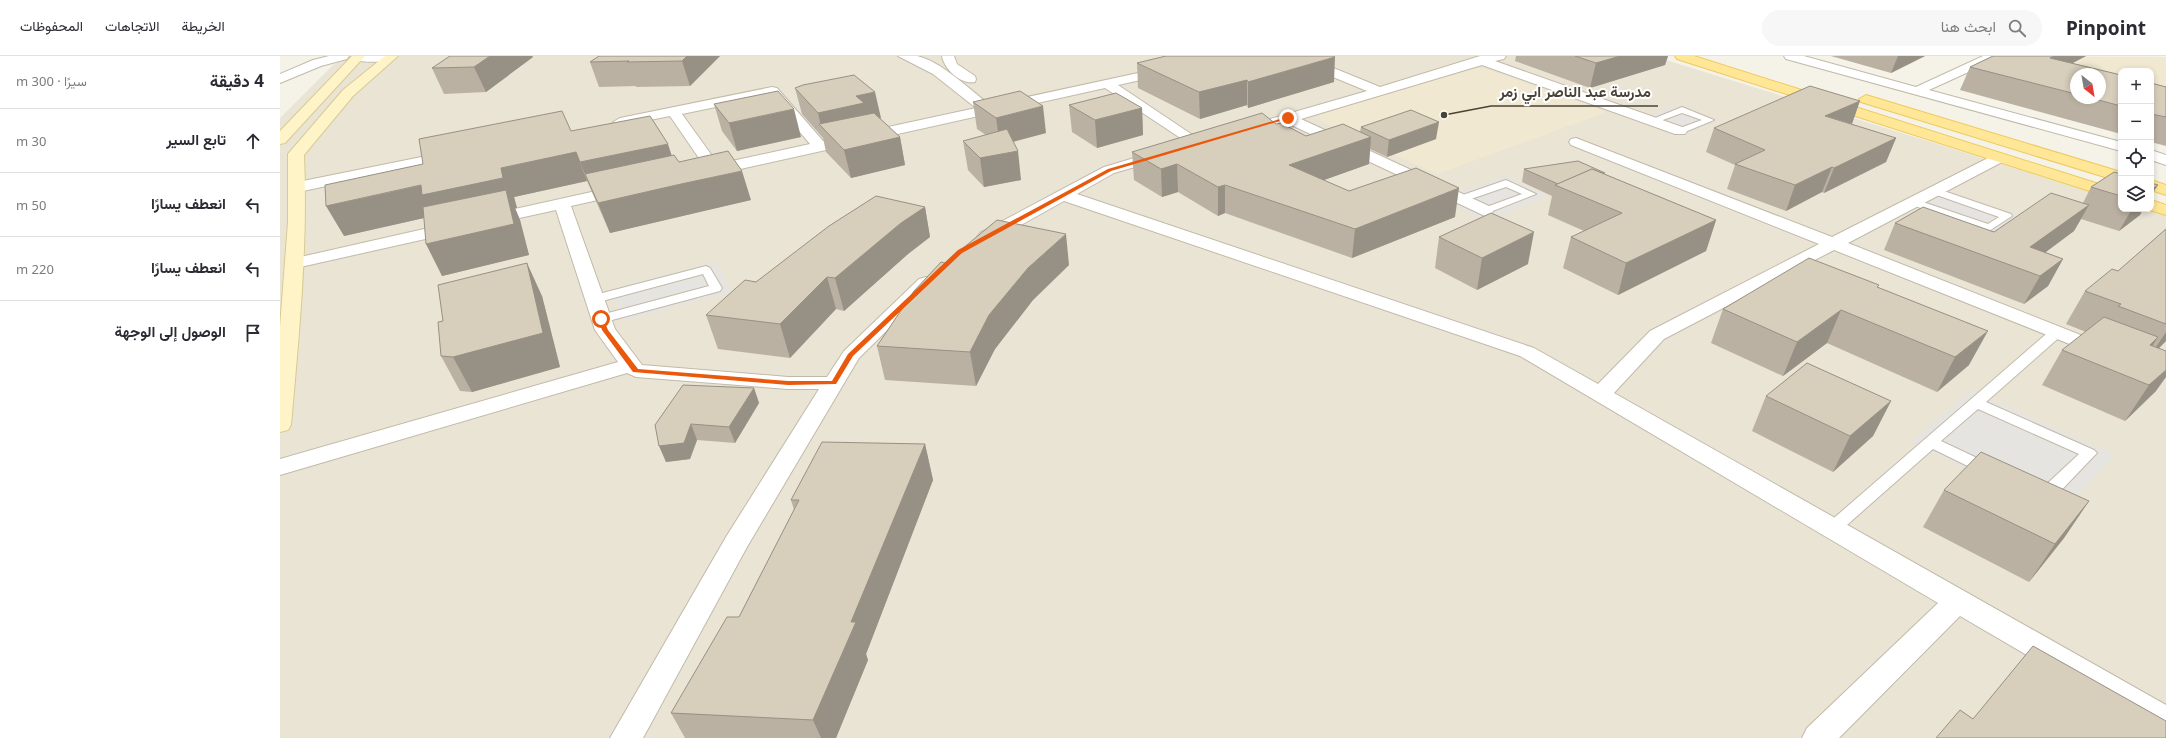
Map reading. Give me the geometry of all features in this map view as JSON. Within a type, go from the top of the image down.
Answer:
[{"type":"main road","points":[[280,140],[358,56]]},
{"type":"main road","points":[[280,425],[296,263],[298,187],[296,154],[348,93],[392,56]]},
{"type":"main road","points":[[1681,56],[2118,195]]},
{"type":"main road","points":[[1724,56],[1784,74]]},
{"type":"main road","points":[[1853,95],[2118,176]]},
{"type":"main road","points":[[2154,187],[2166,190]]},
{"type":"main road","points":[[2154,206],[2166,210]]},
{"type":"street","points":[[280,79],[317,63],[343,56]]},
{"type":"street","points":[[358,56],[372,58],[389,56]]},
{"type":"street","points":[[904,56],[926,64],[996,105]]},
{"type":"street","points":[[957,56],[948,56],[949,62],[954,68],[977,85]]},
{"type":"street","points":[[692,175],[820,147],[996,105],[1108,84],[1155,73],[1204,56]]},
{"type":"street","points":[[1293,56],[1379,91]]},
{"type":"street","points":[[1790,56],[2118,146]]},
{"type":"street","points":[[1917,91],[1993,56]]},
{"type":"street","points":[[967,248],[1109,170],[1379,91],[1484,58],[1680,131]]},
{"type":"street","points":[[1108,84],[1214,140]]},
{"type":"street","points":[[603,126],[772,91],[820,147]]},
{"type":"street","points":[[674,111],[714,170]]},
{"type":"street","points":[[1288,118],[1485,211]]},
{"type":"street","points":[[1576,142],[1834,243],[2122,359]]},
{"type":"street","points":[[298,187],[462,154]]},
{"type":"street","points":[[2154,157],[2166,160]]},
{"type":"street","points":[[1601,394],[1657,335],[1999,158]]},
{"type":"street","points":[[296,263],[638,186]]},
{"type":"street","points":[[1063,195],[1527,352],[1959,600],[2166,721]]},
{"type":"street","points":[[562,203],[605,330],[636,371],[788,383],[834,383]]},
{"type":"street","points":[[626,738],[735,544],[850,355],[937,273]]},
{"type":"street","points":[[280,467],[631,365]]},
{"type":"street","points":[[1818,738],[1959,600]]},
{"type":"lane","points":[[1652,121],[1682,110],[1710,120],[1680,131]]},
{"type":"lane","points":[[1461,199],[1506,183],[1531,194],[1485,211]]},
{"type":"lane","points":[[1914,202],[1989,228],[2007,216],[1935,191]]},
{"type":"lane","points":[[594,299],[706,270],[716,288],[601,319]]},
{"type":"lane","points":[[1833,528],[2057,332]]},
{"type":"lane","points":[[1977,403],[2089,453],[2046,496],[2031,490]]},
{"type":"lane","points":[[1931,442],[2003,476]]},
{"type":"shaded area","points":[[352,56],[1653,56],[2118,200],[2118,212],[2154,211],[2166,215],[2166,738],[280,738],[280,118],[333,65]]},
{"type":"shaded area","points":[[2008,56],[2166,57],[2166,108],[2154,106],[2154,68],[2118,68],[2118,94],[2106,81],[2106,68],[2070,68],[2070,72]]},
{"type":"shaded area","points":[[1476,68],[1486,69],[1607,112],[1437,174],[1321,121],[1319,114]]},
{"type":"shaded area","points":[[1675,106],[1719,120],[1679,137],[1636,121]]},
{"type":"shaded area","points":[[1504,176],[1548,196],[1485,221],[1441,199]]},
{"type":"shaded area","points":[[1947,192],[2023,217],[1995,235],[1919,208]]},
{"type":"shaded area","points":[[716,262],[731,292],[623,321],[612,288]]},
{"type":"shaded area","points":[[1971,391],[2115,455],[2059,514],[1911,442]]},
{"type":"building","points":[[450,56],[490,56],[474,67],[432,68]]},
{"type":"building","points":[[599,56],[687,56],[682,61],[590,62]]},
{"type":"building","points":[[1166,56],[1335,57],[1248,82],[1247,80],[1199,92],[1137,63]]},
{"type":"building","points":[[1575,56],[1620,56],[1596,63]]},
{"type":"building","points":[[1993,56],[2054,56],[2050,58],[2092,68],[2070,68],[2070,92],[1970,67]]},
{"type":"building","points":[[2106,71],[2118,74],[2118,105],[2106,102]]},
{"type":"building","points":[[854,75],[875,92],[856,96],[864,103],[818,113],[795,88],[803,85]]},
{"type":"building","points":[[2154,84],[2166,87],[2166,117],[2154,115]]},
{"type":"building","points":[[1810,86],[1860,101],[1825,116],[1896,138],[1795,185],[1735,164],[1765,150],[1714,128]]},
{"type":"building","points":[[778,91],[794,109],[729,123],[714,104]]},
{"type":"building","points":[[1020,91],[1043,106],[996,118],[973,102]]},
{"type":"building","points":[[1116,93],[1142,108],[1095,120],[1069,105]]},
{"type":"building","points":[[1411,110],[1439,122],[1389,140],[1361,127]]},
{"type":"building","points":[[562,111],[571,131],[650,116],[668,144],[580,162],[576,152],[501,168],[503,178],[422,195],[421,185],[326,206],[325,185],[423,164],[419,139]]},
{"type":"building","points":[[874,113],[900,137],[844,150],[819,124]]},
{"type":"building","points":[[1262,113],[1276,124],[1281,123],[1306,136],[1343,124],[1371,137],[1289,165],[1349,191],[1416,168],[1459,188],[1355,229],[1225,185],[1218,187],[1177,164],[1161,169],[1132,152]]},
{"type":"building","points":[[1007,129],[1018,151],[980,158],[963,141]]},
{"type":"building","points":[[728,151],[742,171],[598,203],[585,174],[674,155],[679,162]]},
{"type":"building","points":[[1578,161],[1605,173],[1592,169],[1558,184],[1524,169]]},
{"type":"building","points":[[1592,169],[1716,220],[1626,263],[1571,237],[1622,213],[1555,185]]},
{"type":"building","points":[[2114,172],[2118,173],[2118,195],[2091,187]]},
{"type":"building","points":[[506,190],[514,224],[426,244],[423,207]]},
{"type":"building","points":[[2051,193],[2089,205],[2030,247],[2063,259],[2040,276],[1895,223],[1923,207],[1994,232]]},
{"type":"building","points":[[876,196],[925,207],[901,223],[835,278],[827,277],[780,324],[706,315],[745,280],[756,282],[829,226]]},
{"type":"building","points":[[1491,213],[1534,232],[1482,258],[1439,237]]},
{"type":"building","points":[[997,220],[1066,234],[1028,268],[989,315],[970,352],[877,346],[914,291],[941,262],[945,263]]},
{"type":"building","points":[[2166,229],[2166,324],[2118,306],[2121,304],[2085,291],[2112,269],[2118,271]]},
{"type":"building","points":[[1809,258],[1879,285],[1877,287],[1988,331],[1955,357],[1841,310],[1797,342],[1723,309]]},
{"type":"building","points":[[527,263],[543,333],[453,357],[441,356],[438,322],[443,321],[438,285]]},
{"type":"building","points":[[2104,317],[2158,337],[2150,345],[2166,351],[2166,370],[2149,385],[2062,350]]},
{"type":"building","points":[[1807,363],[1891,401],[1850,436],[1766,396]]},
{"type":"building","points":[[683,385],[754,388],[729,427],[691,424],[684,443],[659,446],[655,425]]},
{"type":"building","points":[[822,442],[925,444],[851,622],[856,622],[813,720],[671,713],[727,617],[739,617],[799,500],[791,500]]},
{"type":"building","points":[[1981,452],[2089,501],[2055,544],[1944,490]]},
{"type":"building","points":[[2033,646],[2166,721],[2166,738],[1936,738],[1960,710],[1973,719]]},
{"type":"place","name":"مدرسة عبد الناصر ابي زمر","points":[[1444,115]]},
{"type":"route","points":[[601,319],[605,330],[636,371],[788,383],[834,383],[850,355],[960,252],[1109,170],[1288,118]]}]
